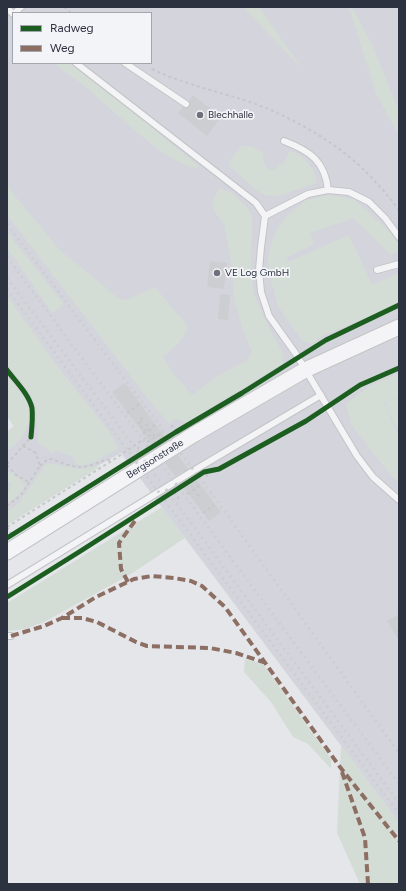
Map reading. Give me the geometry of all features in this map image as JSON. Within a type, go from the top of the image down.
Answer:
[{"type":"street","name":"Bergsonstraße","points":[[7,552],[193,435],[305,370],[399,327]]},
{"type":"lane","points":[[77,64],[256,203],[265,216],[259,270],[261,292],[269,316],[321,395],[357,456],[373,477],[399,500]]},
{"type":"lane","points":[[126,64],[186,104]]},
{"type":"lane","points":[[284,141],[297,146],[316,160],[324,170],[327,178],[328,190]]},
{"type":"lane","points":[[265,216],[308,194],[328,190],[349,192],[369,202],[385,218],[399,237]]},
{"type":"lane","points":[[377,270],[399,264]]},
{"type":"lane","points":[[7,584],[321,395]]},
{"type":"path","points":[[146,66],[185,83],[265,108],[305,127],[349,157],[366,172],[399,210]]},
{"type":"path","points":[[127,413],[139,404]]},
{"type":"path","points":[[140,418],[143,420],[139,423],[144,431],[148,428]]},
{"type":"path","points":[[146,424],[155,437]]},
{"type":"path","points":[[143,434],[155,425]]},
{"type":"path","points":[[171,426],[176,432]]},
{"type":"path","points":[[147,442],[163,432]]},
{"type":"path","points":[[12,535],[7,527],[114,460],[153,433]]},
{"type":"path","points":[[30,482],[16,475],[7,464],[31,437]]},
{"type":"path","points":[[23,446],[36,453],[40,466]]},
{"type":"path","points":[[139,447],[138,448],[142,454]]},
{"type":"path","points":[[7,506],[21,495],[40,466],[48,459],[79,467],[91,466],[104,460],[114,460]]},
{"type":"path","points":[[204,472],[209,479]]},
{"type":"path","points":[[187,494],[202,484]]},
{"type":"path","points":[[194,489],[201,499]]},
{"type":"path","points":[[174,491],[179,499]]},
{"type":"path","points":[[203,513],[214,505]]},
{"type":"shaded area","points":[[7,7],[399,7],[399,823],[121,453],[39,498],[7,522],[7,432],[14,426],[7,416]]},
{"type":"shaded area","points":[[243,7],[259,7],[303,70]]},
{"type":"shaded area","points":[[349,7],[352,7],[373,47],[399,111],[399,136],[376,93]]},
{"type":"shaded area","points":[[55,64],[71,64],[148,122],[159,134],[200,167],[189,166],[175,160],[159,150],[142,137],[88,89]]},
{"type":"shaded area","points":[[241,146],[253,147],[263,153],[264,162],[269,170],[275,169],[279,165],[283,164],[289,152],[298,154],[306,160],[312,169],[317,178],[316,183],[282,195],[265,195],[256,190],[230,166],[229,162]]},
{"type":"shaded area","points":[[7,186],[59,249],[117,297],[123,300],[129,299],[155,287],[187,325],[185,335],[182,339],[163,357],[173,373],[192,395],[221,374],[246,361],[252,352],[243,330],[234,298],[232,268],[224,224],[215,212],[212,201],[219,189],[231,192],[247,207],[252,218],[251,272],[254,294],[265,320],[283,353],[283,364],[187,422],[175,419],[169,424],[145,395],[7,215]]},
{"type":"shaded area","points":[[330,195],[355,200],[390,232],[399,245],[399,251],[390,254],[353,218],[310,233],[314,244],[286,258],[288,262],[349,235],[372,285],[399,273],[399,304],[322,336],[311,344],[302,341],[278,306],[269,273],[268,258],[271,243],[278,228],[287,215],[306,200]]},
{"type":"shaded area","points":[[7,232],[64,304],[52,313],[7,247]]},
{"type":"shaded area","points":[[7,296],[61,371],[109,431],[119,448],[90,464],[80,466],[73,461],[74,457],[55,450],[53,454],[38,442],[36,406],[29,392],[7,364]]},
{"type":"shaded area","points":[[399,373],[399,396],[384,403],[399,438],[399,482],[392,477],[351,424],[346,404],[368,387]]},
{"type":"shaded area","points":[[7,375],[26,400],[30,415],[27,429],[19,441],[7,450],[7,432],[14,426],[7,416]]},
{"type":"shaded area","points":[[399,397],[399,434],[385,403]]},
{"type":"shaded area","points":[[48,463],[79,469],[101,466],[7,525],[7,512],[19,503]]},
{"type":"shaded area","points":[[7,472],[14,474],[25,484],[20,493],[7,504],[7,494],[12,485],[7,480]]},
{"type":"shaded area","points":[[162,507],[185,538],[131,574],[44,622],[25,629],[7,631],[7,603]]},
{"type":"shaded area","points":[[245,659],[263,664],[331,759],[331,769],[308,744],[293,737],[271,702],[244,672]]},
{"type":"shaded area","points":[[341,745],[399,823],[399,884],[360,884],[337,833]]},
{"type":"building","name":"Blechhalle","points":[[193,95],[221,117],[207,136],[178,113],[183,107],[189,107],[189,100]]},
{"type":"building","points":[[210,261],[227,263],[224,289],[207,287]]},
{"type":"building","points":[[220,294],[230,295],[228,320],[218,319]]},
{"type":"building","points":[[125,383],[167,440],[155,449],[112,392]]},
{"type":"building","points":[[178,455],[188,469],[175,476],[165,463]]},
{"type":"building","points":[[194,476],[221,512],[209,521],[181,484]]},
{"type":"building","points":[[399,614],[399,641],[387,621]]},
{"type":"railway","points":[[7,224],[217,501],[399,753]]},
{"type":"railway","points":[[7,257],[399,784]]},
{"type":"railway","points":[[7,278],[399,803]]},
{"type":"railway","points":[[7,289],[399,814]]},
{"type":"marked path","points":[[128,582],[121,569],[119,543],[137,518]]},
{"type":"marked path","points":[[11,636],[44,626],[62,618],[96,597],[134,579],[152,576],[174,578],[191,581],[202,586],[225,607],[340,767],[399,841]]},
{"type":"marked path","points":[[62,618],[82,618],[97,622],[147,646],[210,648],[236,653],[266,663]]},
{"type":"marked path","points":[[342,772],[365,838],[368,884]]},
{"type":"cycle path","points":[[7,538],[326,340],[399,305]]},
{"type":"cycle path","points":[[7,597],[204,472],[219,469],[306,421],[360,385],[399,368]]},
{"type":"cycle path","points":[[7,370],[25,393],[32,408],[31,437]]},
{"type":"place","name":"Blechhalle","points":[[200,115]]},
{"type":"place","name":"VE Log GmbH","points":[[217,273]]}]
